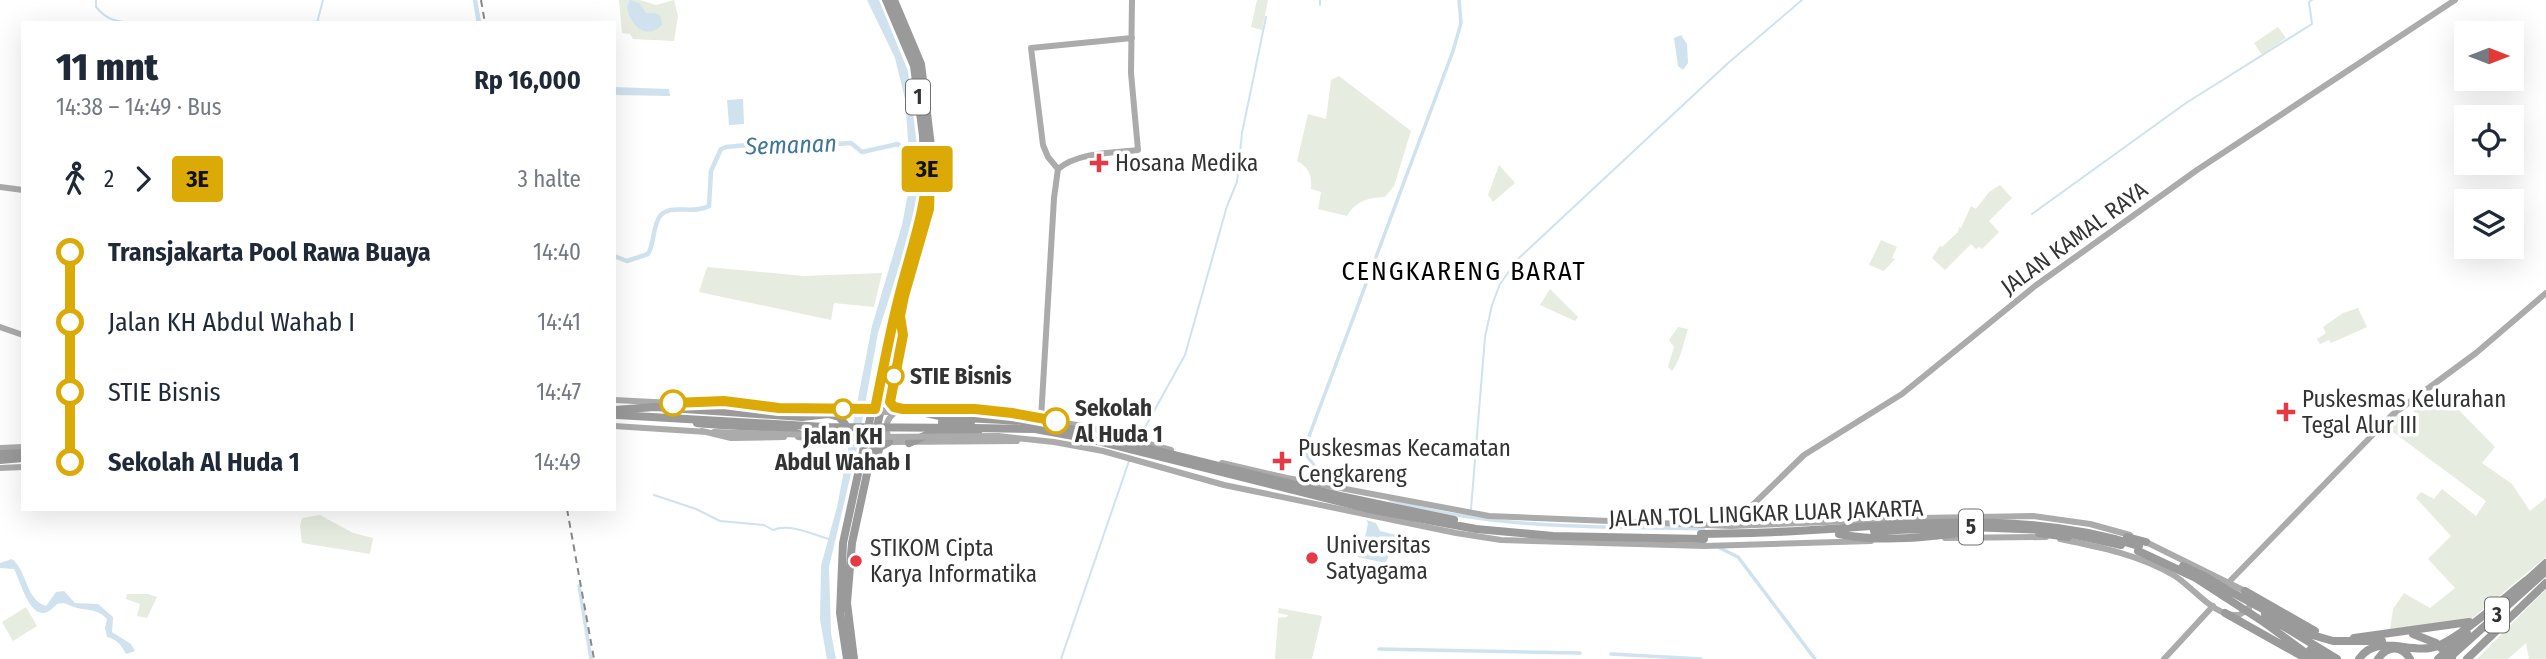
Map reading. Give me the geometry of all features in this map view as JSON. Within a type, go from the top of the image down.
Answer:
[{"type":"highway","name":"1","points":[[847,659],[840,612],[842,550],[868,442],[897,295],[919,220],[928,149],[914,66],[886,0]]},
{"type":"highway","name":"1","points":[[875,409],[906,286],[929,209],[928,149],[921,64],[894,0]]},
{"type":"highway","points":[[900,316],[903,335],[890,400],[893,406],[940,417],[1045,422],[1085,433]]},
{"type":"highway","points":[[616,416],[628,408],[655,407],[802,416],[836,415],[845,424]]},
{"type":"highway","points":[[802,416],[815,409]]},
{"type":"highway","points":[[616,416],[789,430],[802,435]]},
{"type":"highway","name":"JALAN TOL LINGKAR LUAR JAKARTA","points":[[616,416],[1035,425],[1085,433],[1134,449]]},
{"type":"highway","name":"JALAN TOL LINGKAR LUAR JAKARTA","points":[[972,425],[1035,429],[1477,524],[1706,542],[1898,524],[1969,521],[2018,523],[2100,533],[2141,546],[2231,583]]},
{"type":"highway","points":[[909,443],[931,433],[989,432],[1051,437],[1112,448],[1115,446]]},
{"type":"highway","name":"1","points":[[866,490],[868,442]]},
{"type":"highway","points":[[854,659],[847,603],[850,555],[856,523],[877,451],[882,445],[892,442]]},
{"type":"highway","points":[[0,454],[21,453]]},
{"type":"highway","points":[[0,460],[21,458]]},
{"type":"highway","name":"JALAN TOL LINGKAR LUAR JAKARTA","points":[[1819,533],[1968,527],[2040,530],[2141,546],[2276,627]]},
{"type":"highway","points":[[1839,534],[1866,538],[1913,537],[1975,531]]},
{"type":"highway","points":[[1864,532],[1975,531],[2064,536],[2098,543],[2127,554]]},
{"type":"highway","name":"3","points":[[2438,659],[2546,564]]},
{"type":"highway","name":"3","points":[[2452,659],[2546,571]]},
{"type":"highway","name":"3","points":[[2452,659],[2546,578]]},
{"type":"highway","points":[[2359,659],[2372,647],[2427,649],[2441,645],[2527,580]]},
{"type":"highway","points":[[2231,583],[2314,659]]},
{"type":"highway","points":[[2231,583],[2311,634],[2333,641],[2413,634],[2426,637],[2439,645],[2452,659]]},
{"type":"highway","name":"3","points":[[2466,659],[2546,583]]},
{"type":"highway","points":[[2245,591],[2307,628],[2339,638]]},
{"type":"highway","points":[[2225,613],[2307,659]]},
{"type":"highway","points":[[2354,640],[2378,633],[2460,624],[2478,618]]},
{"type":"highway","points":[[2276,627],[2325,659]]},
{"type":"highway","points":[[2276,627],[2337,659]]},
{"type":"highway","points":[[2311,634],[2354,640],[2441,645]]},
{"type":"highway","points":[[2475,659],[2491,637]]},
{"type":"highway","points":[[2378,659],[2385,651],[2395,648],[2403,651],[2410,659]]},
{"type":"main road","points":[[1058,169],[1075,159],[1138,150],[1130,38],[1132,0]]},
{"type":"main road","name":"JALAN KAMAL RAYA","points":[[1731,526],[1804,455],[1902,394],[2028,291],[2197,170],[2455,0]]},
{"type":"main road","points":[[1041,419],[1058,169],[1048,157],[1043,145],[1031,48],[1130,38]]},
{"type":"main road","points":[[0,187],[21,190]]},
{"type":"main road","points":[[2231,583],[2392,415],[2469,359],[2546,293]]},
{"type":"main road","points":[[0,327],[21,334]]},
{"type":"main road","points":[[616,402],[732,402],[766,407],[875,409]]},
{"type":"main road","points":[[704,403],[801,412],[981,412],[1027,416]]},
{"type":"main road","points":[[839,441],[845,424],[840,409]]},
{"type":"main road","points":[[616,416],[713,432],[878,436],[998,436],[1134,449],[1471,514],[1731,526],[2034,516],[2117,530],[2141,546],[2191,564],[2231,583],[2245,591],[2250,603],[2246,612],[2237,616],[2225,613],[2181,581],[2127,554],[2055,538],[2026,536],[1736,545],[1706,542],[1568,543],[1472,536],[1224,485],[1134,449],[1083,426],[975,409],[905,409],[890,417],[887,424],[887,435],[892,442],[1006,442],[1023,439]]},
{"type":"main road","points":[[702,431],[731,438],[802,435],[847,443],[868,442]]},
{"type":"main road","points":[[0,448],[21,447]]},
{"type":"main road","points":[[0,468],[21,467]]},
{"type":"main road","points":[[1675,523],[1718,529],[1721,540],[1706,542]]},
{"type":"main road","points":[[1736,545],[1737,531],[1780,525]]},
{"type":"main road","points":[[1745,529],[1740,532],[1739,537],[1745,545]]},
{"type":"main road","points":[[2181,581],[2192,575],[2191,564]]},
{"type":"main road","points":[[2195,592],[2196,579],[2207,571]]},
{"type":"main road","points":[[2164,659],[2213,606]]},
{"type":"shaded area","points":[[619,0],[640,0],[656,5],[674,0],[678,16],[674,41],[633,39],[630,34],[622,33]]},
{"type":"shaded area","points":[[1257,0],[1268,0],[1262,30],[1251,27]]},
{"type":"shaded area","points":[[2278,27],[2286,38],[2262,55],[2254,43]]},
{"type":"shaded area","points":[[1339,76],[1411,131],[1394,186],[1385,197],[1363,201],[1347,216],[1318,209],[1321,192],[1311,189],[1309,172],[1297,161],[1308,114],[1326,119],[1331,80]]},
{"type":"shaded area","points":[[1499,165],[1515,183],[1493,202],[1488,195]]},
{"type":"shaded area","points":[[2000,185],[2012,198],[1989,221],[1999,232],[1982,249],[1976,249],[1971,244],[1945,270],[1932,258],[1940,246],[1961,228],[1971,206],[1976,209],[1989,192]]},
{"type":"shaded area","points":[[1881,240],[1897,247],[1892,258],[1895,259],[1884,271],[1869,265]]},
{"type":"shaded area","points":[[707,267],[804,276],[882,273],[874,307],[834,303],[831,320],[699,292]]},
{"type":"shaded area","points":[[1550,289],[1578,317],[1575,321],[1540,305]]},
{"type":"shaded area","points":[[2358,308],[2367,327],[2331,343],[2329,340],[2320,344],[2317,339],[2326,333],[2323,327],[2343,313]]},
{"type":"shaded area","points":[[1678,327],[1688,329],[1680,357],[1672,371],[1668,367],[1674,347],[1669,340]]},
{"type":"shaded area","points":[[2427,393],[2439,404],[2447,398],[2495,447],[2482,463],[2512,484],[2530,511],[2546,498],[2546,557],[2469,621],[2390,629],[2393,609],[2404,593],[2430,608],[2455,588],[2428,559],[2451,536],[2416,498],[2421,492],[2434,499],[2442,489],[2476,516],[2486,501],[2385,426],[2397,414],[2413,420],[2417,415],[2409,406]]},
{"type":"shaded area","points":[[320,515],[353,533],[373,538],[370,554],[302,543],[302,518]]},
{"type":"shaded area","points":[[2546,589],[2546,659],[2529,659],[2526,643],[2508,659],[2477,659]]},
{"type":"shaded area","points":[[127,594],[157,597],[147,618],[137,616],[140,604],[126,599]]},
{"type":"shaded area","points":[[26,607],[37,626],[13,641],[2,622]]},
{"type":"shaded area","points":[[1279,608],[1322,616],[1312,659],[1275,659],[1278,618],[1288,615],[1278,613]]},
{"type":"water","points":[[630,0],[639,3],[646,13],[656,13],[661,17],[662,25],[656,30],[640,29],[631,20],[627,7]]},
{"type":"water","points":[[867,0],[879,0],[908,71],[918,155],[917,202],[878,333],[858,444],[829,567],[831,633],[836,659],[827,659],[820,620],[821,566],[837,507],[872,326],[902,225],[909,188],[905,99],[895,58]]},
{"type":"water","points":[[1681,35],[1687,44],[1688,63],[1683,70],[1678,66],[1674,38]]},
{"type":"water","points":[[616,87],[669,89],[670,96],[616,95]]},
{"type":"water","points":[[743,99],[744,124],[729,125],[727,100]]},
{"type":"water","points":[[1366,520],[1376,523],[1380,531],[1396,535],[1386,563],[1357,557],[1362,552],[1368,523]]},
{"type":"water","points":[[12,559],[39,603],[46,606],[56,592],[64,591],[75,603],[98,604],[113,617],[112,632],[131,644],[135,651],[126,654],[118,643],[107,637],[107,619],[96,611],[62,603],[49,611],[41,613],[35,610],[14,569],[0,568],[0,563]]},
{"type":"waterway","points":[[96,0],[96,7],[100,11],[121,21]]},
{"type":"waterway","points":[[318,21],[323,0]]},
{"type":"waterway","name":"Semanan","points":[[475,0],[479,21]]},
{"type":"waterway","points":[[1320,0],[1320,5]]},
{"type":"waterway","points":[[1329,486],[1307,456],[1305,447],[1453,51],[1461,23],[1459,0]]},
{"type":"waterway","points":[[1471,509],[1485,337],[1500,284],[1518,259],[1727,64],[1802,0]]},
{"type":"waterway","points":[[2032,214],[2186,103],[2312,24],[2309,2],[2312,0]]},
{"type":"waterway","points":[[1138,440],[1185,355],[1227,206],[1237,182],[1242,133],[1266,17]]},
{"type":"waterway","name":"Semanan","points":[[616,257],[627,261],[648,254],[657,220],[665,212],[676,209],[696,210],[709,206],[711,171],[721,149],[726,147],[801,140],[824,145],[851,143],[862,152],[898,144],[906,153],[914,154]]},
{"type":"waterway","points":[[1061,659],[1129,461]]},
{"type":"waterway","points":[[654,495],[696,509],[720,521],[764,525],[773,530],[793,528],[829,539]]},
{"type":"waterway","points":[[1390,500],[1428,510],[1506,522],[1703,529],[1705,534]]},
{"type":"waterway","points":[[1720,548],[1738,557],[1815,659]]},
{"type":"waterway","points":[[579,586],[591,659]]},
{"type":"waterway","points":[[1379,649],[1580,653]]},
{"type":"waterway","points":[[1611,654],[1701,659]]},
{"type":"railway","points":[[481,0],[485,21]]},
{"type":"railway","points":[[567,511],[594,659]]},
{"type":"bus line","name":"3E","points":[[673,403],[724,401],[779,408],[875,409],[899,295],[921,221],[927,181],[927,151],[931,151],[929,209],[904,296],[900,316],[903,335],[890,402],[894,407],[903,409],[975,409],[1056,421]]},
{"type":"place","name":"Hosana Medika","points":[[1099,163]]},
{"type":"place","name":"STIE Bisnis","points":[[894,376]]},
{"type":"place","name":"Jalan KH Abdul Wahab I","points":[[843,409]]},
{"type":"place","name":"Puskesmas Kelurahan Tegal Alur III","points":[[2286,412]]},
{"type":"place","name":"Sekolah Al Huda 1","points":[[1056,421]]},
{"type":"place","name":"Puskesmas Kecamatan Cengkareng","points":[[1282,461]]},
{"type":"place","name":"Universitas Satyagama","points":[[1312,558]]},
{"type":"place","name":"STIKOM Cipta Karya Informatika","points":[[856,561]]},
{"type":"district","name":"CENGKARENG BARAT","points":[[1464,271]]}]
